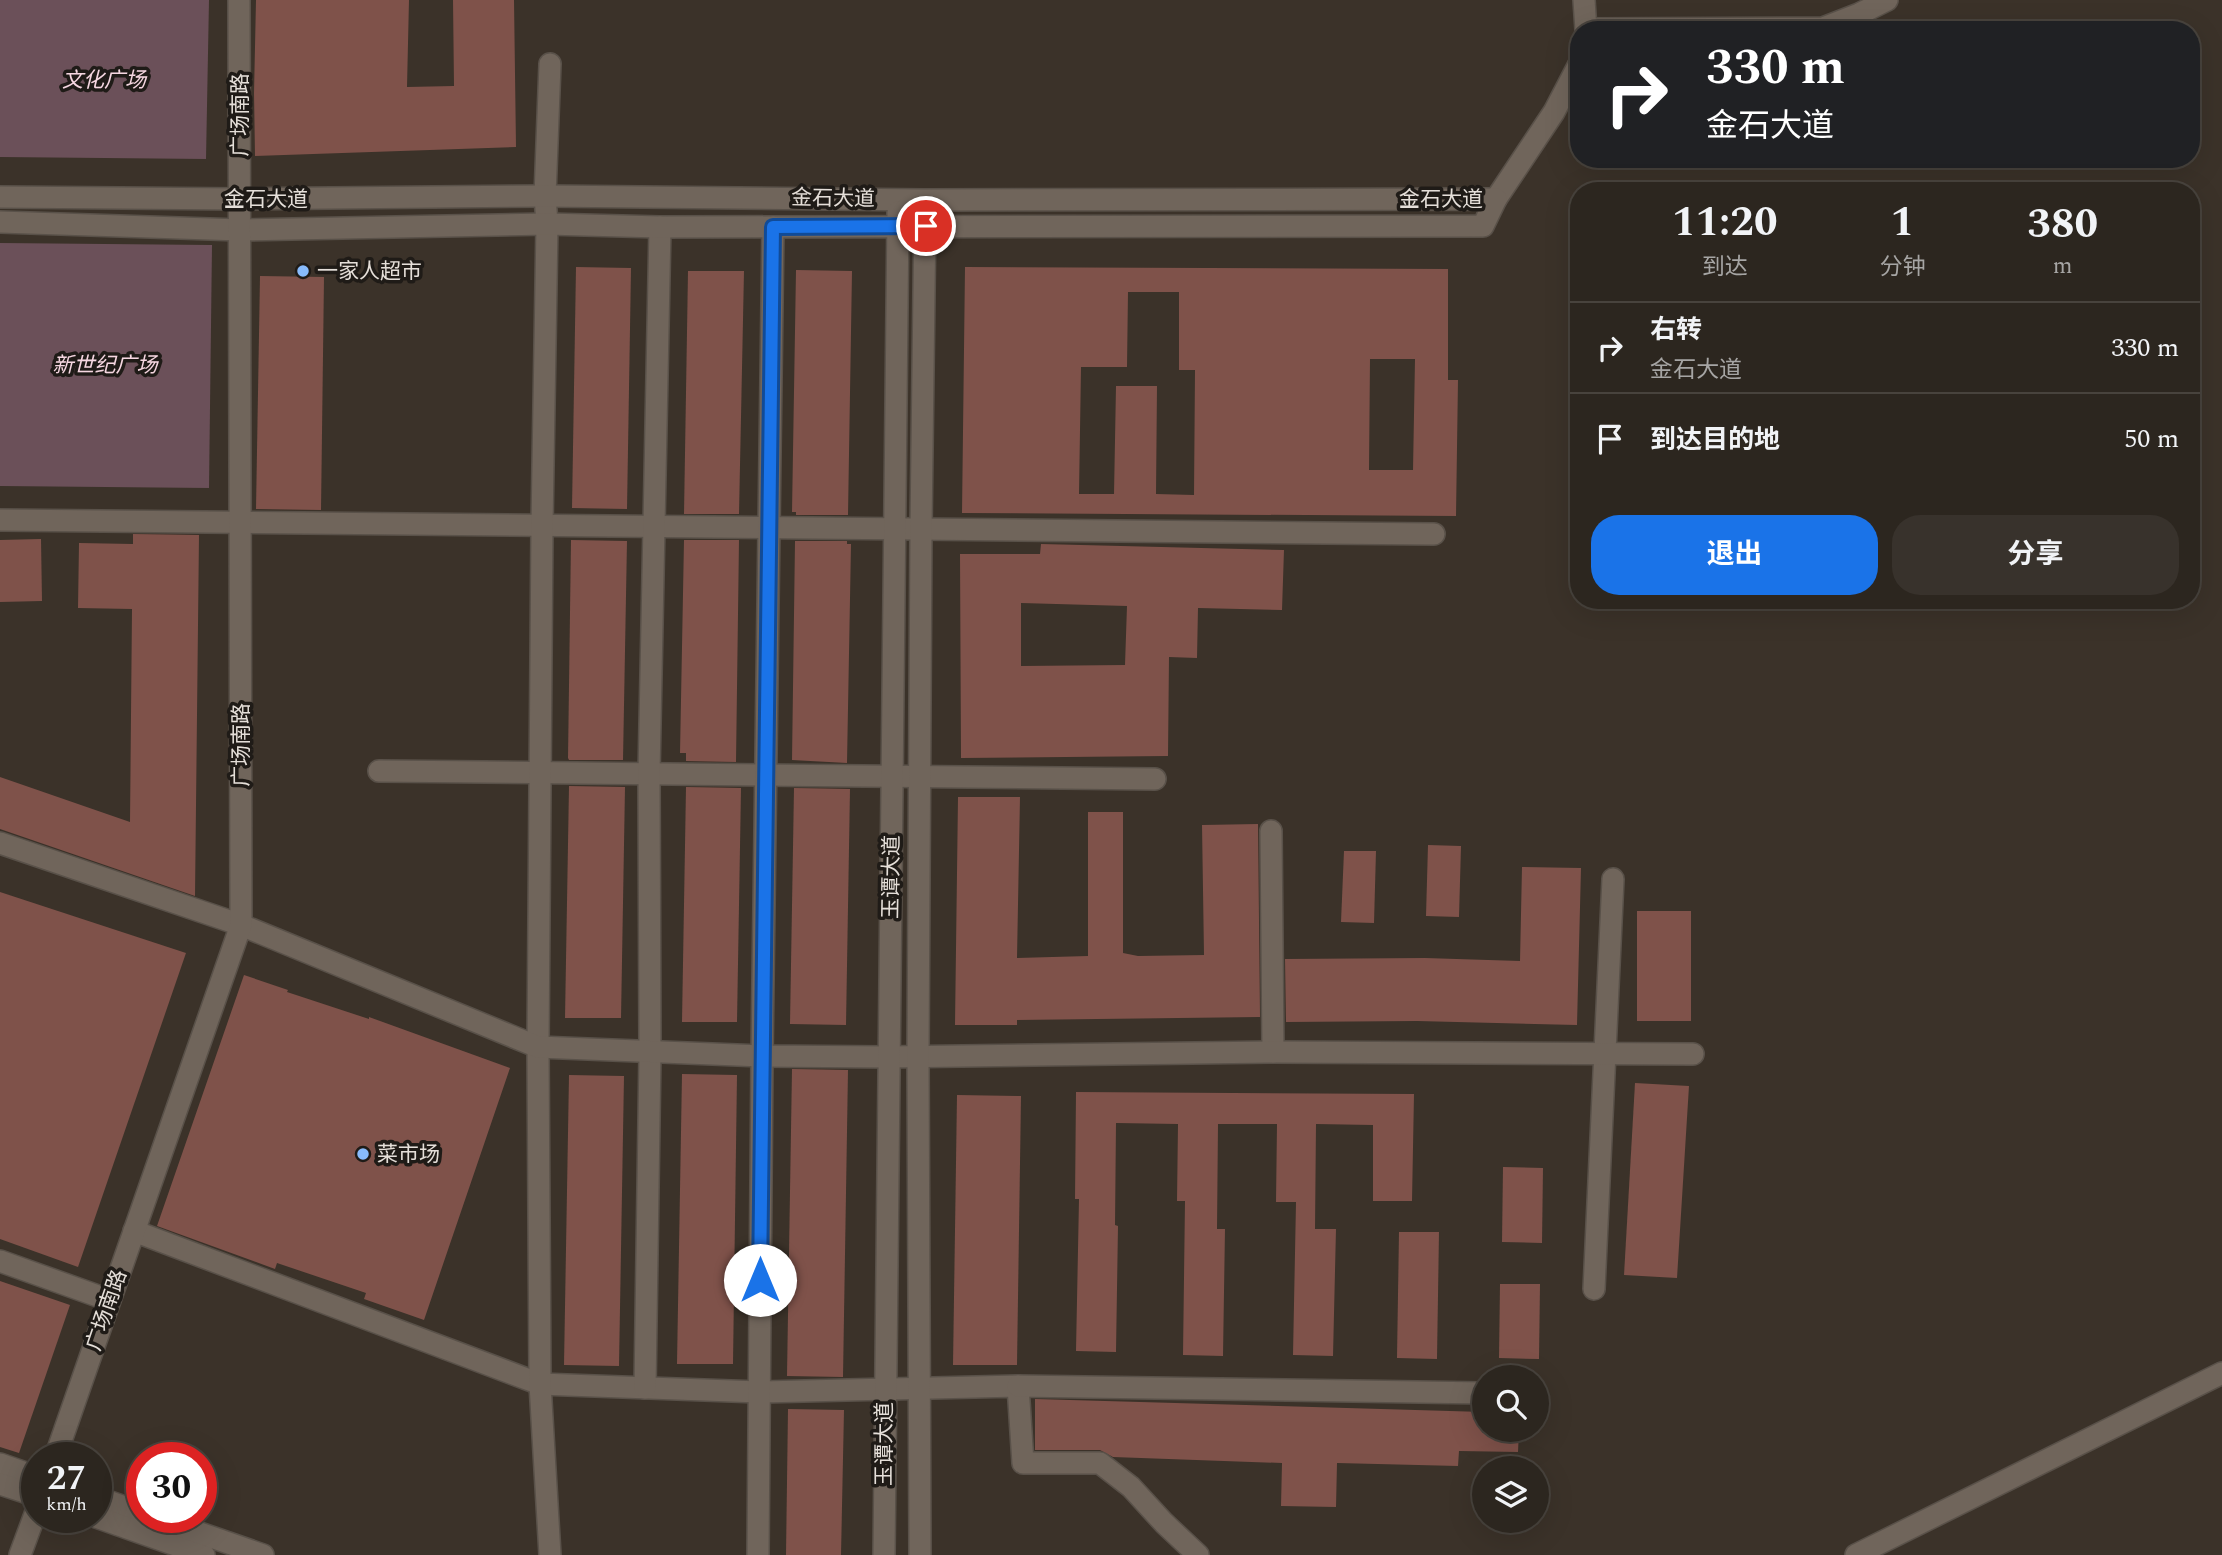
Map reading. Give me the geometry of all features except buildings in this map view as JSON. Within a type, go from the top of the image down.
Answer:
[{"type":"street","name":"广场南路","points":[[60,1442],[241,925],[239,0]]},
{"type":"street","points":[[1584,0],[1585,21]]},
{"type":"street","points":[[1841,21],[1887,0]]},
{"type":"street","points":[[550,64],[545,196],[547,224],[538,1047],[540,1384],[550,1555]]},
{"type":"street","points":[[1496,198],[1547,123],[1570,81]]},
{"type":"street","name":"金石大道","points":[[0,197],[241,200],[545,196],[898,200],[1496,198],[1483,226],[660,228],[547,224],[240,230],[0,222]]},
{"type":"street","name":"玉谭大道","points":[[884,1555],[898,200]]},
{"type":"street","name":"玉谭大道","points":[[920,1555],[918,1056],[925,200]]},
{"type":"street","points":[[758,1555],[773,227]]},
{"type":"street","points":[[645,1388],[650,1053],[649,774],[660,228]]},
{"type":"street","points":[[0,520],[1434,534]]},
{"type":"street","points":[[379,771],[1155,779]]},
{"type":"street","points":[[1271,831],[1273,1052]]},
{"type":"street","points":[[0,843],[241,925],[538,1047],[650,1053],[888,1057],[1273,1052],[1693,1054]]},
{"type":"street","points":[[1594,1289],[1613,879]]},
{"type":"street","points":[[134,1231],[540,1384],[759,1392],[1018,1386],[1472,1393]]},
{"type":"street","points":[[0,1261],[108,1300]]},
{"type":"street","points":[[1856,1555],[2222,1373]]},
{"type":"street","points":[[1018,1386],[1023,1463],[1100,1463],[1130,1487],[1198,1555]]},
{"type":"street","points":[[0,1464],[21,1471]]},
{"type":"street","points":[[0,1483],[21,1490]]},
{"type":"street","points":[[112,1523],[204,1555]]},
{"type":"street","points":[[20,1555],[28,1533]]},
{"type":"street","points":[[200,1533],[264,1555]]},
{"type":"green space","name":"文化广场","points":[[0,0],[209,0],[206,159],[0,157]]},
{"type":"green space","name":"新世纪广场","points":[[0,243],[212,245],[209,488],[0,486]]},
{"type":"place","name":"一家人超市","points":[[303,271]]},
{"type":"place","name":"菜市场","points":[[363,1154]]},
{"type":"route","points":[[760,1280],[773,227],[926,226]]}]
